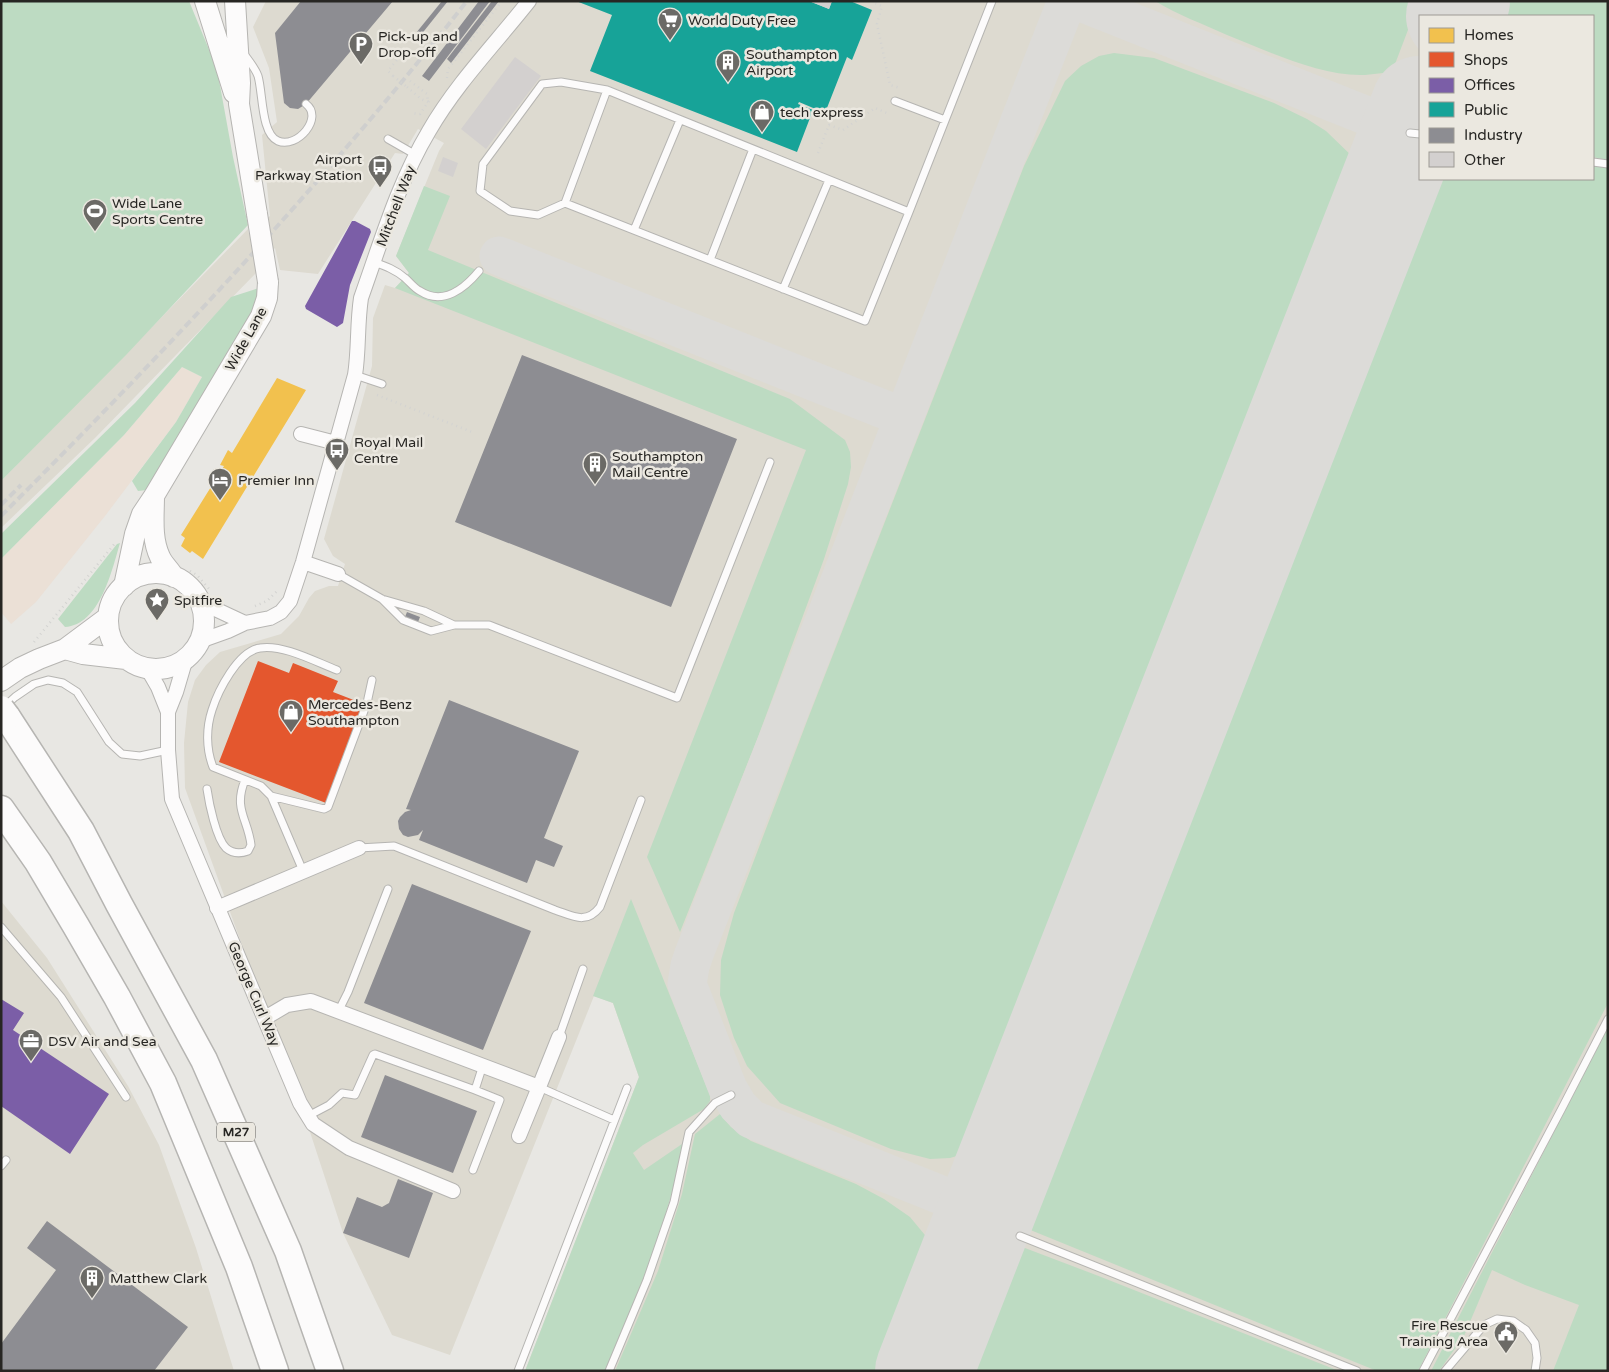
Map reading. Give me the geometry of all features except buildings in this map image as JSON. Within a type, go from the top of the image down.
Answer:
[{"type":"highway","name":"M27","points":[[3,719],[81,831],[204,1060],[288,1251],[330,1371]]},
{"type":"highway","points":[[1,808],[38,862],[117,997],[163,1082],[239,1266],[275,1371]]},
{"type":"highway","points":[[1,826],[38,862]]},
{"type":"street","name":"Wide Lane","points":[[205,1],[230,86],[239,104]]},
{"type":"street","name":"Wide Lane","points":[[124,586],[135,534],[142,514],[261,316],[267,298],[268,282],[239,104],[240,84],[235,1]]},
{"type":"street","name":"Mitchell Way","points":[[200,641],[245,623],[270,618],[281,612],[290,601],[304,562],[355,375],[361,298],[404,180],[416,155],[452,95],[529,1]]},
{"type":"street","points":[[301,434],[336,443]]},
{"type":"street","name":"Wide Lane","points":[[154,496],[153,521],[155,541],[160,557],[174,577]]},
{"type":"street","points":[[304,562],[338,574]]},
{"type":"street","points":[[161,573],[174,577],[194,591],[204,615],[204,628],[200,641],[192,653],[170,667],[158,669],[147,668],[126,658],[116,647],[110,632],[108,617],[116,595],[124,586],[135,578],[161,573]]},
{"type":"street","points":[[200,602],[245,623]]},
{"type":"street","points":[[1,681],[33,662],[65,649],[108,617]]},
{"type":"street","points":[[65,649],[83,654],[126,658]]},
{"type":"street","name":"George Curl Way","points":[[186,658],[168,712],[168,750],[172,800],[300,1103],[313,1124],[349,1148],[453,1191]]},
{"type":"street","name":"George Curl Way","points":[[147,668],[158,687],[168,712]]},
{"type":"street","points":[[217,908],[358,848]]},
{"type":"street","points":[[265,1018],[287,1004],[311,1001],[540,1087]]},
{"type":"street","points":[[519,1136],[559,1037]]},
{"type":"lane","points":[[909,212],[607,90],[561,82],[542,84],[483,164],[480,191],[510,211],[538,215],[565,203],[865,321],[909,212],[992,1]]},
{"type":"lane","points":[[238,46],[256,70],[259,78],[267,128],[271,136],[278,141],[286,142],[295,140],[302,135],[308,129],[312,114],[310,106],[306,104]]},
{"type":"lane","points":[[565,203],[607,90]]},
{"type":"lane","points":[[895,101],[945,120]]},
{"type":"lane","points":[[634,230],[680,120]]},
{"type":"lane","points":[[1410,133],[1419,134]]},
{"type":"lane","points":[[388,139],[416,155]]},
{"type":"lane","points":[[710,260],[753,149]]},
{"type":"lane","points":[[1594,162],[1608,164]]},
{"type":"lane","points":[[783,288],[829,180]]},
{"type":"lane","points":[[374,262],[393,269],[420,291],[433,297],[444,297],[462,289],[480,271]]},
{"type":"lane","points":[[355,375],[382,384]]},
{"type":"lane","points":[[382,598],[407,622],[431,630],[454,625],[489,625],[677,698],[770,462]]},
{"type":"lane","points":[[338,574],[382,598],[424,611],[454,625]]},
{"type":"lane","points":[[303,871],[271,796],[261,786],[213,767],[209,756],[208,737],[212,710],[224,684],[242,657],[250,651],[261,648],[275,648],[337,670]]},
{"type":"lane","points":[[3,719],[15,697],[34,684],[48,680],[63,682],[77,692],[109,742],[122,754],[140,756],[168,750]]},
{"type":"lane","points":[[271,796],[324,809],[328,807],[367,703],[372,680]]},
{"type":"lane","points":[[207,789],[212,815],[223,844],[228,850],[242,853],[248,851],[251,845],[240,802],[240,794],[245,780]]},
{"type":"lane","points":[[358,848],[394,846],[554,910],[579,918],[587,918],[600,907],[641,800]]},
{"type":"lane","points":[[338,1012],[348,992],[388,889]]},
{"type":"lane","points":[[1,927],[61,997],[126,1097]]},
{"type":"lane","points":[[559,1037],[583,969]]},
{"type":"lane","points":[[1423,1371],[1608,1019]]},
{"type":"lane","points":[[308,1116],[329,1105],[342,1093],[355,1094],[375,1054],[500,1100],[473,1170]]},
{"type":"lane","points":[[476,1090],[483,1065]]},
{"type":"lane","points":[[540,1087],[614,1120]]},
{"type":"lane","points":[[518,1371],[627,1088]]},
{"type":"lane","points":[[609,1371],[647,1280],[674,1202],[690,1132],[716,1103],[731,1095]]},
{"type":"lane","points":[[1020,1236],[1357,1371]]},
{"type":"lane","points":[[1445,1371],[1484,1325],[1497,1319],[1513,1321],[1526,1330],[1535,1343],[1537,1358],[1535,1371]]},
{"type":"path","points":[[452,95],[448,84],[448,69],[502,1]]},
{"type":"path","points":[[873,1],[882,6],[877,24],[890,85],[900,88]]},
{"type":"path","points":[[403,59],[400,56],[388,71],[428,102]]},
{"type":"path","points":[[410,81],[427,94],[428,102]]},
{"type":"path","points":[[411,113],[420,114],[428,102],[439,92],[452,95]]},
{"type":"path","points":[[818,153],[829,125],[843,130],[875,108],[889,114]]},
{"type":"path","points":[[377,395],[472,432]]},
{"type":"path","points":[[34,641],[117,540]]},
{"type":"path","points":[[252,607],[267,601],[282,584]]},
{"type":"shaded area","name":"Southampton Airport","points":[[266,1],[1608,1],[1608,1371],[525,1371],[639,1077],[613,1003],[594,996],[450,1355],[392,1335],[343,1233],[310,1132],[185,788],[184,743],[188,702],[195,680],[206,665],[220,652],[281,634],[299,616],[315,591],[329,586],[338,586],[345,564],[333,556],[324,539],[372,366],[373,318],[385,285],[395,288],[409,273],[396,256],[444,143],[418,129],[403,154],[395,153],[318,274],[280,270],[275,248],[256,267],[257,272],[95,438],[1,528],[1,481],[248,229],[249,234],[270,216],[262,135],[277,122],[269,68],[253,27]]},
{"type":"shaded area","points":[[182,367],[202,377],[176,422],[105,516],[36,602],[11,624],[1,612],[1,559],[124,435]]},
{"type":"shaded area","points":[[1,901],[47,958],[128,1086],[159,1145],[196,1248],[234,1371],[1,1371]]},
{"type":"green space","name":"Wide Lane Sports Centre","points":[[1,1],[189,1],[217,69],[248,225],[126,355],[1,481]]},
{"type":"green space","points":[[1155,1],[1419,1],[1392,72],[1348,75],[1295,62],[1227,35]]},
{"type":"green space","points":[[1502,1],[1608,1],[1608,160],[1594,157],[1594,15],[1496,15]]},
{"type":"green space","points":[[1114,53],[1154,58],[1274,103],[1307,119],[1326,131],[1356,160],[967,1153],[950,1158],[930,1159],[891,1149],[780,1103],[747,1066],[734,1038],[720,995],[721,960],[734,913],[807,721],[1024,166],[1065,81],[1081,66],[1099,56]]},
{"type":"green space","points":[[1594,165],[1608,167],[1608,1003],[1418,1371],[1377,1371],[1023,1227],[1434,180],[1594,180]]},
{"type":"green space","points":[[424,186],[450,196],[428,250],[790,399],[845,440],[850,452],[851,467],[848,484],[824,559],[758,737],[680,932],[647,857],[806,450],[395,288],[409,273],[396,256]]},
{"type":"green space","points":[[259,288],[257,307],[147,490],[138,491],[132,481],[176,422],[202,377],[182,367],[124,435],[1,559],[1,534],[135,403],[231,297]]},
{"type":"green space","points":[[120,543],[108,581],[96,607],[77,624],[65,627],[58,619],[117,544]]},
{"type":"green space","points":[[631,899],[710,1095],[710,1101],[704,1109],[643,1145],[633,1153],[644,1170],[682,1144],[679,1168],[658,1238],[642,1283],[605,1371],[525,1371],[639,1077],[613,1003],[593,996]]},
{"type":"green space","points":[[1608,1027],[1608,1371],[1553,1371],[1579,1305],[1525,1285],[1492,1270],[1464,1336],[1439,1371],[1431,1371]]},
{"type":"green space","points":[[720,1114],[731,1127],[751,1141],[856,1184],[884,1199],[910,1217],[934,1246],[884,1371],[615,1371],[658,1271],[682,1194],[695,1134]]},
{"type":"green space","points":[[1017,1245],[1096,1275],[1339,1371],[969,1371]]},
{"type":"taxiway","points":[[986,1213],[751,1119],[738,1106],[728,1089],[687,984],[694,954],[1067,1]]},
{"type":"taxiway","points":[[1078,1],[1410,133]]},
{"type":"taxiway","points":[[499,256],[903,417]]},
{"type":"runway","points":[[1455,15],[1461,1]]},
{"type":"runway","points":[[924,1371],[1419,108]]},
{"type":"railway","points":[[1,516],[183,329],[300,201],[413,69],[467,1]]},
{"type":"railway","points":[[1,505],[21,485]]},
{"type":"place","name":"World Duty Free","points":[[670,41]]},
{"type":"place","name":"Pick-up and Drop-off","points":[[361,65]]},
{"type":"place","name":"Southampton Airport","points":[[728,83]]},
{"type":"place","name":"tech express","points":[[762,133]]},
{"type":"place","name":"Airport Parkway Station","points":[[380,188]]},
{"type":"place","name":"Wide Lane Sports Centre","points":[[95,232]]},
{"type":"place","name":"Royal Mail Centre","points":[[337,471]]},
{"type":"place","name":"Southampton Mail Centre","points":[[595,485]]},
{"type":"place","name":"Premier Inn","points":[[220,501]]},
{"type":"place","name":"Spitfire","points":[[157,621]]},
{"type":"place","name":"Mercedes-Benz Southampton","points":[[291,733]]},
{"type":"place","name":"DSV Air and Sea","points":[[31,1062]]},
{"type":"place","name":"Matthew Clark","points":[[92,1299]]},
{"type":"place","name":"Fire Rescue Training Area","points":[[1506,1354]]}]
